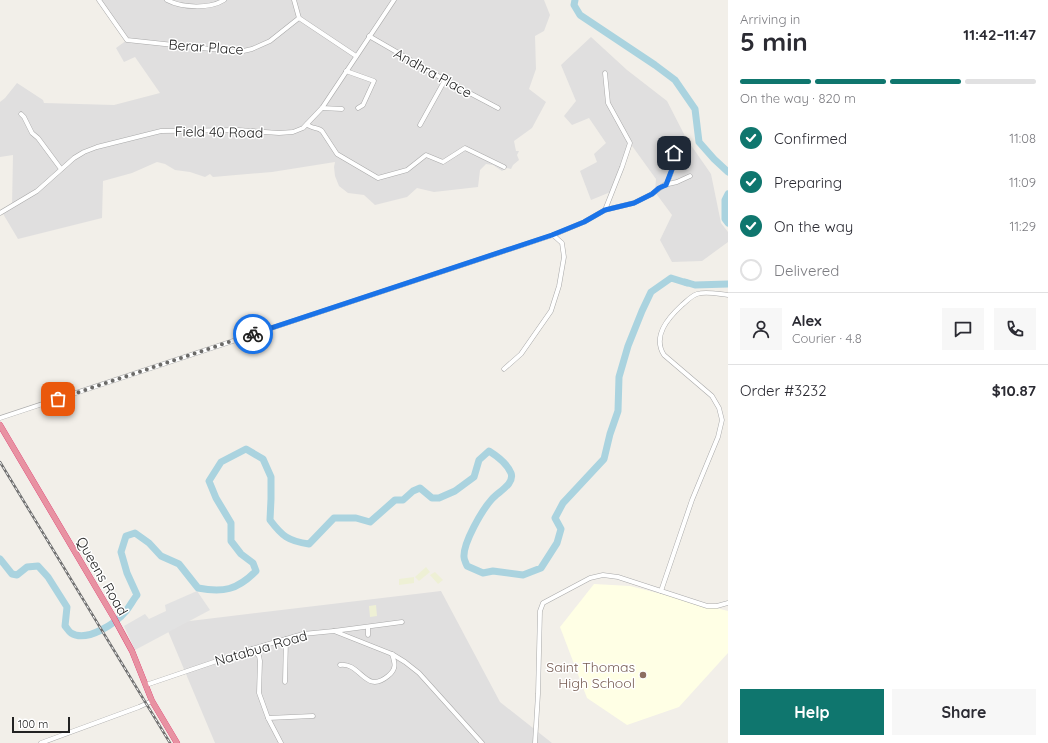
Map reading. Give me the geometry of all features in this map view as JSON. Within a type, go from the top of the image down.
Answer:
[{"type":"highway","name":"Queens Road","points":[[0,425],[114,618],[132,651],[152,701],[176,743]]},
{"type":"street","name":"Berar Place","points":[[99,0],[127,40],[239,52],[252,49],[270,41],[299,18]]},
{"type":"street","points":[[167,0],[193,6],[211,6],[224,0]]},
{"type":"street","points":[[294,0],[299,18],[356,56]]},
{"type":"street","name":"Field 40 Road","points":[[0,213],[37,191],[74,158],[97,147],[161,131],[238,130],[279,133],[293,132],[303,128],[322,108],[394,0]]},
{"type":"street","name":"Andhra Place","points":[[369,36],[445,80],[498,108]]},
{"type":"street","points":[[346,71],[374,81],[362,105],[358,108]]},
{"type":"street","points":[[605,73],[608,103],[630,143],[605,210]]},
{"type":"street","points":[[420,125],[445,80]]},
{"type":"street","points":[[322,108],[342,109]]},
{"type":"street","points":[[21,114],[32,133],[38,138],[61,169]]},
{"type":"street","points":[[307,124],[320,129],[337,154],[378,178],[407,170],[426,155],[443,162],[465,148],[504,167]]},
{"type":"street","points":[[666,185],[675,158],[673,148],[669,140]]},
{"type":"street","points":[[0,418],[552,235],[584,222],[605,210],[634,203],[652,194],[659,188],[690,176]]},
{"type":"street","points":[[504,369],[521,354],[551,310],[560,286],[564,258],[562,243],[552,235]]},
{"type":"street","points":[[661,591],[692,500],[718,437],[722,420],[717,403],[703,388],[664,355],[660,348],[659,338],[668,319],[691,297],[704,293],[728,295]]},
{"type":"street","points":[[535,743],[541,605],[578,584],[603,575],[618,577],[707,606],[717,606],[728,603]]},
{"type":"street","points":[[334,631],[402,622]]},
{"type":"street","points":[[368,627],[368,635]]},
{"type":"street","name":"Natabua Road","points":[[146,685],[252,649],[303,634],[334,631],[392,654],[419,673],[482,743]]},
{"type":"street","points":[[285,682],[286,639]]},
{"type":"street","points":[[252,649],[259,656],[260,661],[259,693],[268,718],[281,743]]},
{"type":"street","points":[[340,666],[348,666],[360,673],[368,681],[374,683],[389,676],[394,669],[395,664],[392,654]]},
{"type":"street","points":[[41,743],[152,701]]},
{"type":"street","points":[[268,718],[313,716]]},
{"type":"shaded area","points":[[99,0],[544,0],[550,15],[544,31],[535,36],[536,69],[529,89],[546,102],[532,128],[514,141],[516,151],[519,151],[517,155],[519,160],[511,169],[507,168],[502,171],[493,165],[486,164],[480,170],[478,187],[434,192],[417,188],[407,197],[375,205],[364,195],[348,193],[339,186],[335,176],[335,162],[272,172],[213,177],[210,174],[205,177],[190,172],[175,170],[165,164],[157,162],[132,173],[103,181],[102,218],[18,239],[2,212],[12,206],[13,155],[0,157],[0,102],[17,83],[43,100],[44,103],[114,105],[160,93],[135,57],[124,62],[116,48],[127,40]]},
{"type":"shaded area","points":[[591,37],[627,70],[667,101],[686,138],[711,174],[721,223],[728,232],[728,242],[702,261],[672,262],[660,240],[672,215],[655,192],[656,179],[630,143],[613,191],[591,200],[580,171],[597,162],[594,154],[606,143],[589,118],[572,125],[564,116],[576,101],[561,65]]},
{"type":"shaded area","points":[[426,567],[430,572],[419,581],[415,577]]},
{"type":"shaded area","points":[[435,572],[443,580],[438,584],[430,575]]},
{"type":"shaded area","points":[[414,577],[414,583],[399,585],[399,579]]},
{"type":"shaded area","name":"Saint Thomas High School","points":[[594,584],[630,586],[728,611],[728,653],[679,707],[627,725],[587,698],[560,627]]},
{"type":"shaded area","points":[[197,591],[210,610],[135,650],[124,626],[145,614],[149,619],[166,611],[165,605]]},
{"type":"shaded area","points":[[441,591],[500,702],[552,743],[215,743],[165,624]]},
{"type":"shaded area","points":[[376,605],[377,616],[370,617],[369,606]]},
{"type":"waterway","points":[[575,0],[574,5],[580,15],[675,80],[695,109],[699,142],[728,172]]},
{"type":"waterway","points":[[728,194],[725,200],[725,219],[728,223]]},
{"type":"waterway","points":[[0,559],[12,574],[17,575],[27,567],[38,566],[48,577],[67,607],[65,626],[71,633],[78,635],[93,634],[108,626],[121,616],[137,595],[127,573],[121,552],[126,536],[135,533],[149,543],[161,556],[179,564],[198,588],[222,590],[236,586],[256,571],[253,563],[241,554],[231,541],[231,523],[216,498],[209,481],[221,462],[246,449],[263,459],[271,477],[270,520],[286,537],[309,544],[334,518],[356,518],[370,522],[395,500],[403,500],[413,491],[420,488],[432,498],[439,498],[455,491],[474,477],[479,460],[489,451],[504,463],[509,469],[512,477],[511,481],[495,496],[478,518],[470,535],[465,551],[464,558],[467,566],[483,573],[493,571],[523,575],[541,568],[557,543],[561,529],[555,518],[563,503],[604,459],[610,434],[618,411],[619,377],[628,346],[651,292],[671,278],[687,283]]},
{"type":"waterway","points":[[685,282],[695,285],[728,284]]},
{"type":"railway","points":[[0,462],[170,743]]},
{"type":"way so far","points":[[58,399],[253,334]]},
{"type":"place","name":"Saint Thomas High School","points":[[643,675]]},
{"type":"route","points":[[253,334],[552,235],[584,222],[605,210],[634,203],[666,185],[674,164],[674,153]]}]
